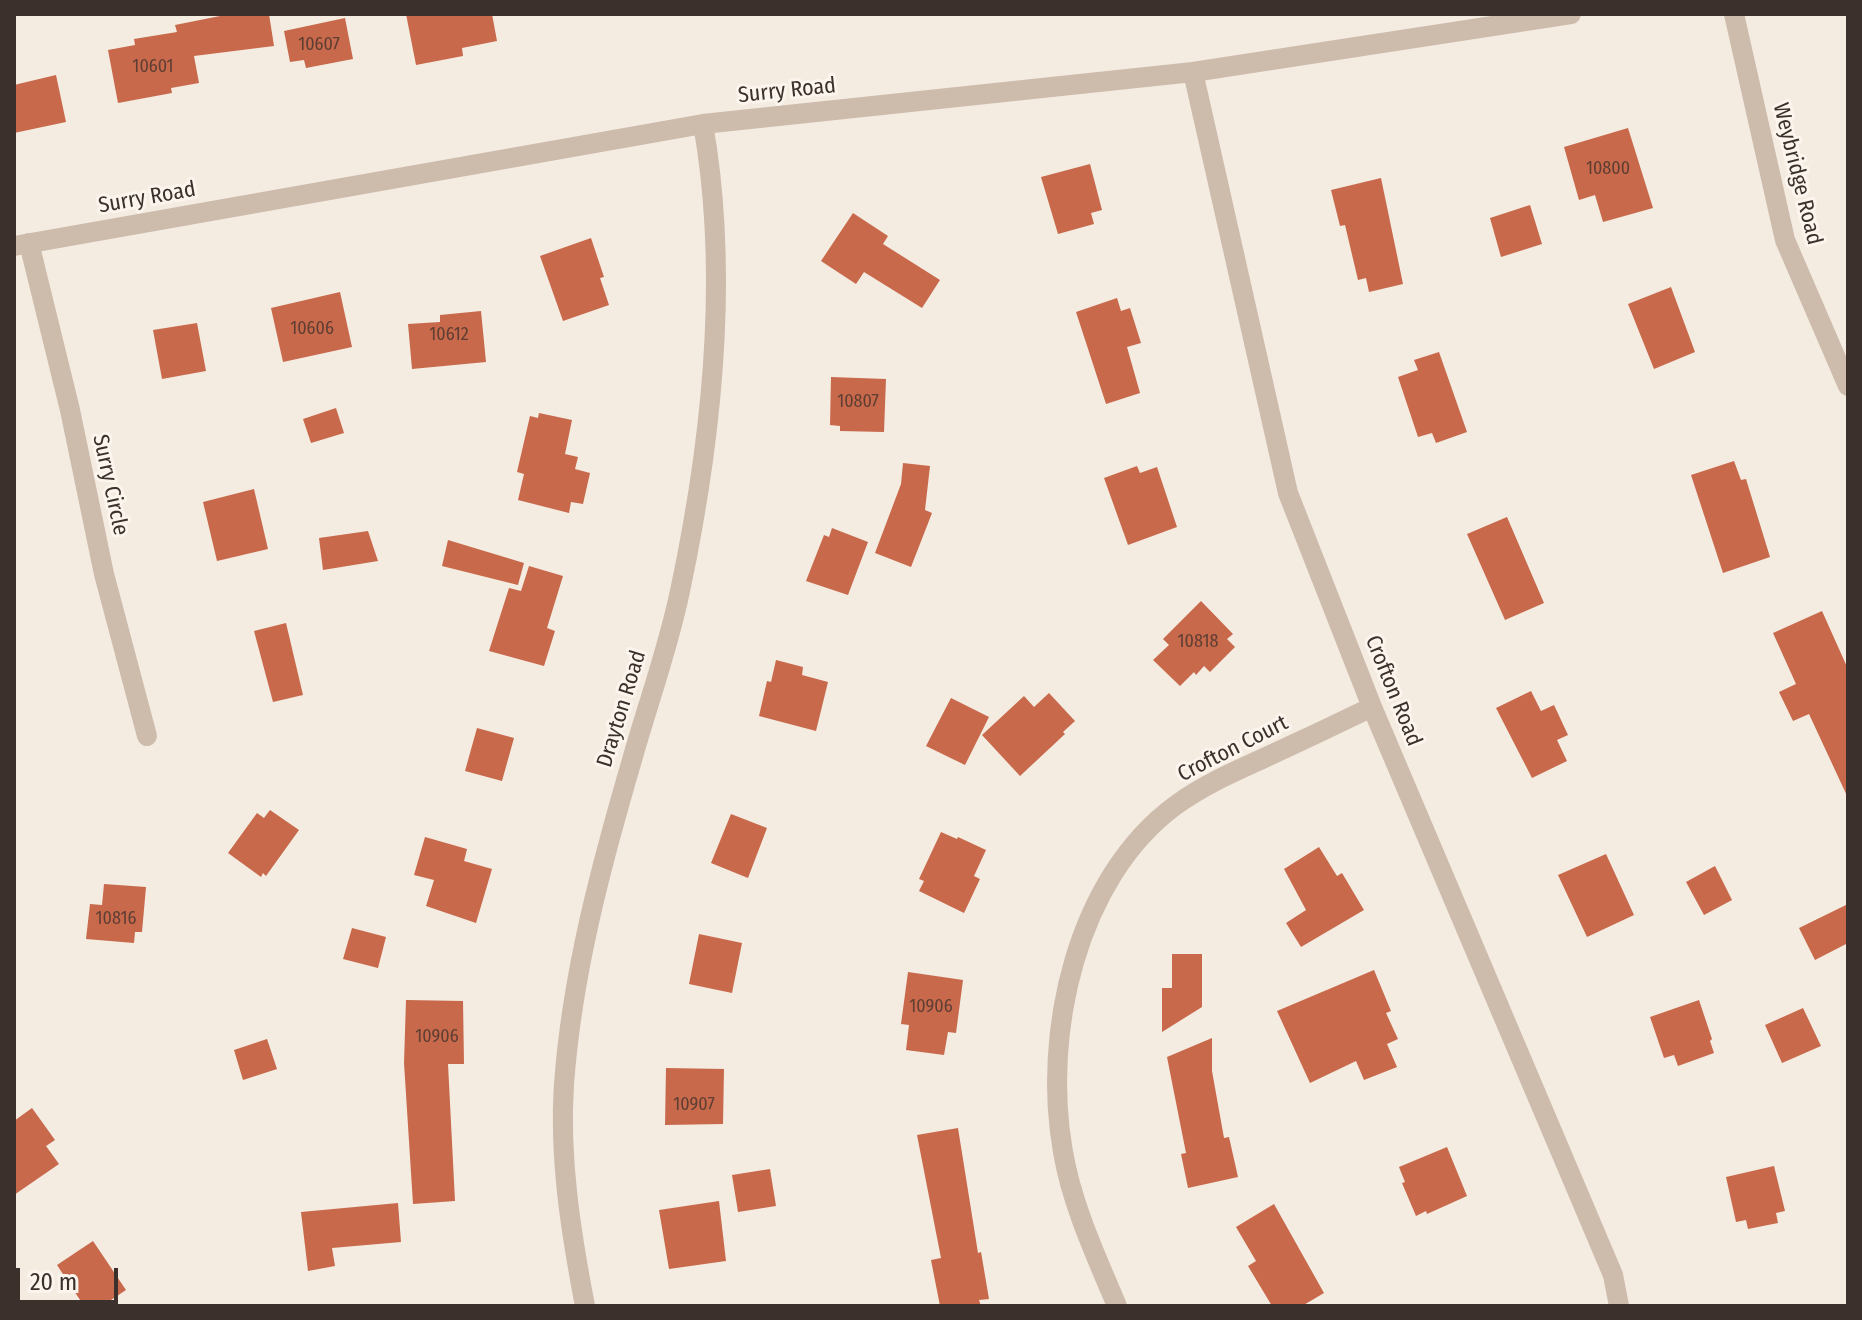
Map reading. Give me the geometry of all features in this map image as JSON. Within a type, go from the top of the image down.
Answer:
[{"type":"street","name":"Surry Road","points":[[22,245],[703,124],[1193,72],[1571,14]]},
{"type":"street","name":"Weybridge Road","points":[[1734,14],[1785,240],[1848,386]]},
{"type":"street","name":"Crofton Road","points":[[1193,72],[1288,493],[1372,707],[1613,1275],[1619,1306]]},
{"type":"street","name":"Drayton Road","points":[[585,1306],[573,1242],[565,1165],[564,1087],[570,1025],[598,883],[680,592],[701,472],[715,338],[717,245],[711,170],[703,124]]},
{"type":"street","name":"Surry Circle","points":[[22,245],[70,410],[104,574],[147,736]]},
{"type":"street","name":"Crofton Court","points":[[1117,1306],[1077,1206],[1063,1152],[1057,1096],[1060,1028],[1073,964],[1092,913],[1118,865],[1137,838],[1177,804],[1222,778],[1372,707]]},
{"type":"building","points":[[230,14],[269,14],[274,46],[194,56],[199,83],[171,88],[172,93],[118,103],[108,50],[135,45],[134,39],[177,32],[175,25]]},
{"type":"building","points":[[406,14],[492,14],[497,41],[462,48],[463,56],[416,65]]},
{"type":"building","points":[[345,18],[353,59],[306,68],[304,60],[290,62],[284,31]]},
{"type":"building","points":[[56,75],[66,122],[14,133],[14,85]]},
{"type":"building","points":[[1628,128],[1653,208],[1603,222],[1595,195],[1579,200],[1564,147]]},
{"type":"building","points":[[1090,164],[1102,210],[1091,213],[1094,224],[1058,234],[1041,177]]},
{"type":"building","points":[[1381,178],[1403,284],[1369,292],[1366,278],[1358,280],[1345,225],[1340,226],[1331,190]]},
{"type":"building","points":[[1530,205],[1542,244],[1501,257],[1490,218]]},
{"type":"building","points":[[853,213],[888,236],[883,244],[940,280],[922,308],[864,272],[856,284],[821,261]]},
{"type":"building","points":[[591,238],[604,277],[600,278],[609,305],[563,321],[540,256]]},
{"type":"building","points":[[1671,287],[1695,352],[1654,369],[1628,304]]},
{"type":"building","points":[[340,292],[352,347],[283,362],[271,308]]},
{"type":"building","points":[[1117,298],[1121,311],[1130,308],[1141,343],[1127,347],[1140,393],[1106,404],[1076,312]]},
{"type":"building","points":[[481,311],[486,362],[412,369],[408,324],[440,322],[440,315]]},
{"type":"building","points":[[197,323],[206,371],[162,379],[153,330]]},
{"type":"building","points":[[1439,352],[1467,432],[1436,443],[1432,433],[1418,437],[1398,377],[1418,370],[1414,360]]},
{"type":"building","points":[[831,377],[886,379],[884,432],[840,431],[840,426],[830,425]]},
{"type":"building","points":[[336,408],[344,433],[311,443],[303,419]]},
{"type":"building","points":[[539,413],[572,420],[565,454],[578,457],[575,469],[590,473],[583,504],[571,502],[569,513],[518,500],[524,474],[517,472],[530,416],[538,418]]},
{"type":"building","points":[[1734,461],[1741,480],[1746,479],[1770,557],[1723,573],[1691,475]]},
{"type":"building","points":[[903,463],[930,466],[925,510],[932,513],[911,567],[875,553],[901,484]]},
{"type":"building","points":[[1137,466],[1140,473],[1157,467],[1177,527],[1128,545],[1104,478]]},
{"type":"building","points":[[254,489],[268,549],[217,561],[203,502]]},
{"type":"building","points":[[1507,517],[1544,603],[1505,620],[1467,534]]},
{"type":"building","points":[[832,528],[868,542],[848,595],[806,581],[824,535],[829,537]]},
{"type":"building","points":[[368,531],[378,561],[323,570],[319,538]]},
{"type":"building","points":[[448,540],[524,563],[518,585],[442,566]]},
{"type":"building","points":[[529,566],[563,576],[547,628],[555,631],[544,666],[489,651],[509,588],[521,591]]},
{"type":"building","points":[[1201,601],[1233,634],[1227,639],[1235,647],[1210,672],[1204,666],[1180,686],[1153,660],[1169,645],[1163,639]]},
{"type":"building","points":[[1822,611],[1848,669],[1848,798],[1809,714],[1793,721],[1779,692],[1796,684],[1773,633]]},
{"type":"building","points":[[286,623],[303,695],[273,702],[254,631]]},
{"type":"building","points":[[776,660],[803,667],[802,675],[828,682],[816,731],[759,716],[767,681],[771,682]]},
{"type":"building","points":[[1531,691],[1541,711],[1554,705],[1568,735],[1557,740],[1567,761],[1532,778],[1496,708]]},
{"type":"building","points":[[1049,693],[1075,721],[1020,776],[982,735],[1024,696],[1034,707]]},
{"type":"building","points":[[951,698],[989,717],[965,765],[926,746]]},
{"type":"building","points":[[477,728],[514,738],[502,781],[465,771]]},
{"type":"building","points":[[270,810],[299,830],[266,876],[263,873],[261,877],[228,853],[257,813],[264,818]]},
{"type":"building","points":[[731,814],[767,828],[748,878],[711,863]]},
{"type":"building","points":[[941,832],[986,850],[974,876],[980,879],[964,913],[919,891],[924,881],[919,879]]},
{"type":"building","points":[[425,837],[467,849],[464,861],[492,869],[476,923],[426,906],[434,880],[414,875]]},
{"type":"building","points":[[1319,847],[1337,876],[1342,873],[1364,910],[1301,947],[1286,923],[1306,910],[1284,869]]},
{"type":"building","points":[[1606,854],[1634,915],[1587,937],[1558,875]]},
{"type":"building","points":[[1715,866],[1732,900],[1704,915],[1686,882]]},
{"type":"building","points":[[104,884],[146,887],[142,932],[135,932],[134,943],[86,939],[90,904],[102,905]]},
{"type":"building","points":[[1848,904],[1848,943],[1815,960],[1799,928]]},
{"type":"building","points":[[352,928],[386,937],[378,968],[343,959]]},
{"type":"building","points":[[699,934],[742,943],[732,993],[689,984]]},
{"type":"building","points":[[1172,954],[1202,954],[1202,1007],[1162,1032],[1162,988],[1172,988]]},
{"type":"building","points":[[1374,970],[1391,1011],[1386,1013],[1398,1039],[1387,1044],[1397,1067],[1364,1080],[1356,1061],[1310,1083],[1277,1011]]},
{"type":"building","points":[[908,972],[963,980],[956,1033],[948,1032],[944,1055],[906,1050],[909,1025],[901,1024]]},
{"type":"building","points":[[406,1000],[463,1001],[464,1064],[448,1064],[455,1201],[413,1204],[404,1063]]},
{"type":"building","points":[[1699,1000],[1714,1053],[1678,1066],[1674,1055],[1664,1058],[1650,1017]]},
{"type":"building","points":[[1803,1008],[1821,1046],[1782,1063],[1765,1025]]},
{"type":"building","points":[[1212,1038],[1212,1071],[1224,1138],[1229,1137],[1238,1177],[1188,1188],[1181,1154],[1186,1153],[1167,1057]]},
{"type":"building","points":[[267,1039],[277,1069],[243,1080],[234,1050]]},
{"type":"building","points":[[666,1068],[724,1069],[723,1124],[665,1125]]},
{"type":"building","points":[[32,1108],[55,1140],[46,1146],[59,1164],[14,1195],[14,1121]]},
{"type":"building","points":[[958,1128],[978,1253],[981,1252],[989,1299],[979,1300],[981,1306],[940,1306],[931,1260],[941,1258],[917,1135]]},
{"type":"building","points":[[1447,1147],[1467,1196],[1416,1216],[1402,1183],[1405,1182],[1399,1167]]},
{"type":"building","points":[[1774,1166],[1785,1211],[1776,1213],[1778,1223],[1748,1229],[1746,1220],[1736,1222],[1726,1177]]},
{"type":"building","points":[[770,1169],[776,1206],[738,1212],[732,1175]]},
{"type":"building","points":[[719,1201],[726,1261],[669,1269],[659,1210]]},
{"type":"building","points":[[398,1203],[401,1242],[332,1248],[335,1266],[308,1271],[301,1212]]},
{"type":"building","points":[[1274,1204],[1324,1293],[1302,1306],[1272,1306],[1248,1266],[1256,1261],[1236,1227]]},
{"type":"building","points":[[93,1241],[126,1290],[102,1306],[84,1306],[57,1265]]}]
